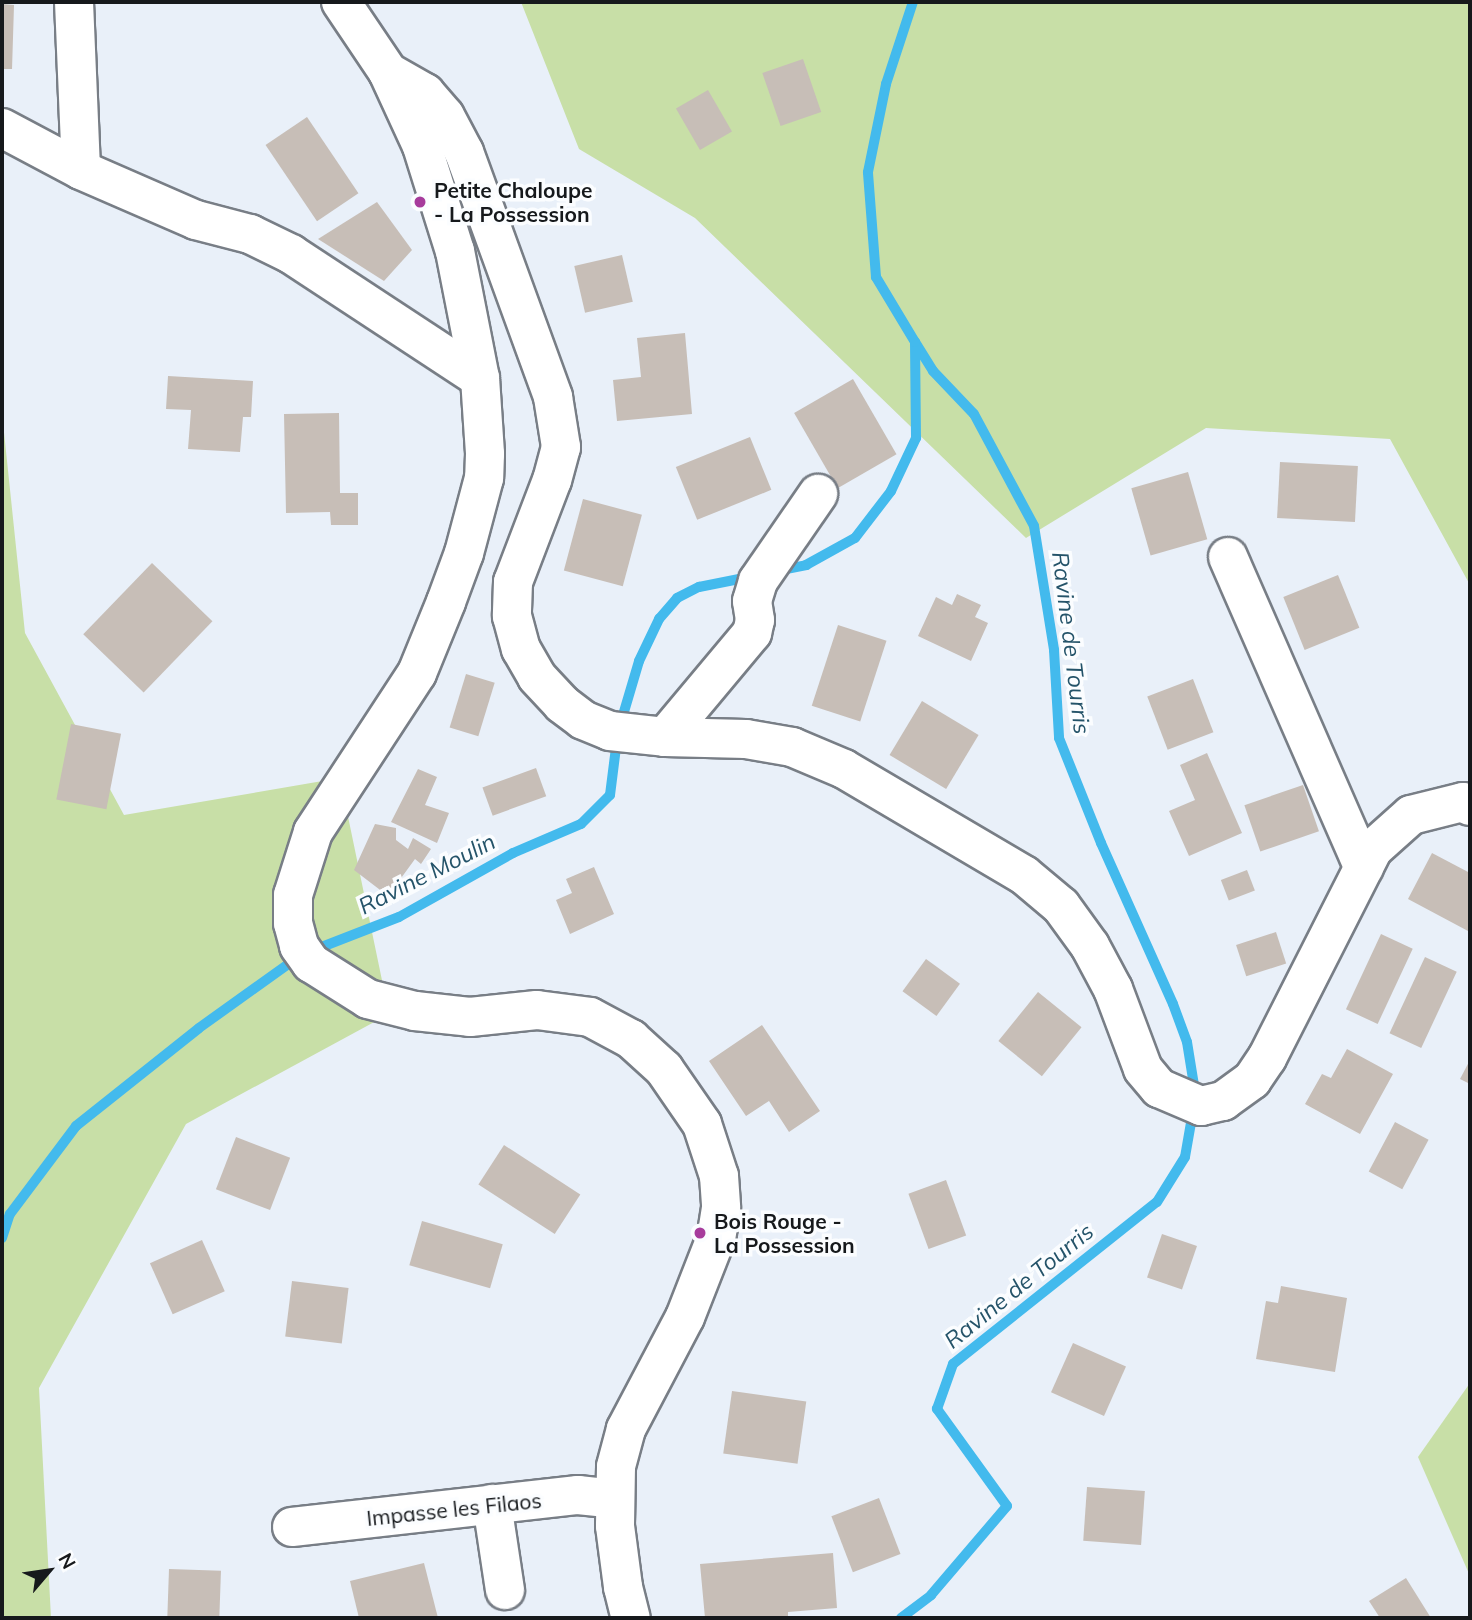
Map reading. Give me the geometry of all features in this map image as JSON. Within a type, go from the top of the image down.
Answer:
[{"type":"street","points":[[74,2],[81,170]]},
{"type":"street","points":[[341,2],[388,72],[422,146],[455,251],[480,378],[485,420],[484,478],[464,553],[416,673],[313,832],[293,895],[293,923],[299,946],[311,963],[368,999],[415,1011],[470,1017],[537,1010],[590,1017],[631,1040],[664,1069],[702,1124],[719,1176],[721,1208],[716,1238],[685,1317],[626,1430],[616,1467],[615,1526],[623,1587],[631,1618]]},
{"type":"street","points":[[388,72],[425,93],[444,116],[464,152],[560,423],[561,447],[552,481],[513,582],[512,616],[520,649],[537,677],[562,704],[583,720],[610,732],[665,737],[746,739],[792,747],[844,769],[1024,875],[1061,906],[1090,946],[1113,989],[1143,1069],[1159,1088],[1201,1106],[1223,1101],[1252,1080],[1267,1058],[1373,849],[1411,814],[1462,802],[1470,806]]},
{"type":"street","points":[[2,128],[81,170],[196,220],[250,234],[291,254],[480,378]]},
{"type":"street","points":[[665,737],[752,633],[755,620],[752,601],[758,581],[818,494]]},
{"type":"street","points":[[1228,557],[1364,868]]},
{"type":"street","name":"Impasse les Filaos","points":[[292,1527],[578,1495],[615,1499]]},
{"type":"street","points":[[492,1504],[505,1590]]},
{"type":"green space","points":[[521,2],[1470,2],[1470,585],[1390,439],[1206,428],[1026,538],[695,218],[579,149]]},
{"type":"green space","points":[[2,413],[25,633],[124,815],[340,778],[389,1014],[186,1124],[39,1388],[51,1618],[2,1618]]},
{"type":"green space","points":[[1470,1383],[1470,1576],[1418,1457]]},
{"type":"building","points":[[2,4],[14,5],[12,69],[2,69]]},
{"type":"building","points":[[803,59],[821,112],[781,126],[762,73]]},
{"type":"building","points":[[708,90],[732,132],[700,150],[676,108]]},
{"type":"building","points":[[307,117],[358,193],[317,221],[266,145]]},
{"type":"building","points":[[377,202],[412,250],[384,281],[318,239]]},
{"type":"building","points":[[622,255],[633,302],[585,313],[574,266]]},
{"type":"building","points":[[685,333],[692,414],[617,421],[613,380],[641,377],[637,338]]},
{"type":"building","points":[[168,376],[253,381],[251,417],[243,417],[240,452],[188,449],[191,410],[166,409]]},
{"type":"building","points":[[853,379],[896,454],[838,488],[794,413]]},
{"type":"building","points":[[339,413],[340,493],[358,493],[358,525],[331,525],[330,512],[286,513],[284,414]]},
{"type":"building","points":[[750,437],[771,490],[697,520],[676,467]]},
{"type":"building","points":[[1280,462],[1358,466],[1355,522],[1277,518]]},
{"type":"building","points":[[1188,472],[1207,539],[1151,556],[1131,488]]},
{"type":"building","points":[[583,499],[642,515],[623,586],[564,570]]},
{"type":"building","points":[[152,563],[212,621],[144,693],[83,634]]},
{"type":"building","points":[[1338,575],[1359,628],[1305,650],[1283,597]]},
{"type":"building","points":[[957,594],[981,605],[975,617],[988,623],[971,661],[918,636],[936,597],[952,605]]},
{"type":"building","points":[[838,625],[887,641],[860,722],[812,706]]},
{"type":"building","points":[[466,674],[495,683],[478,736],[450,728]]},
{"type":"building","points":[[1193,679],[1213,732],[1168,750],[1147,697]]},
{"type":"building","points":[[922,701],[979,735],[946,789],[890,755]]},
{"type":"building","points":[[71,724],[121,734],[106,809],[56,800]]},
{"type":"building","points":[[1207,753],[1242,833],[1189,856],[1169,811],[1195,800],[1180,765]]},
{"type":"building","points":[[536,768],[546,796],[493,816],[482,787]]},
{"type":"building","points":[[418,769],[437,777],[425,805],[449,813],[437,843],[391,822]]},
{"type":"building","points":[[1303,785],[1319,831],[1260,852],[1244,805]]},
{"type":"building","points":[[375,824],[396,828],[396,840],[408,849],[413,838],[431,849],[421,864],[415,859],[388,896],[354,870]]},
{"type":"building","points":[[1432,853],[1470,873],[1468,931],[1408,899]]},
{"type":"building","points":[[594,867],[614,914],[570,934],[556,900],[572,893],[566,879]]},
{"type":"building","points":[[1247,870],[1255,891],[1229,901],[1221,880]]},
{"type":"building","points":[[1276,932],[1286,963],[1246,976],[1236,945]]},
{"type":"building","points":[[1381,934],[1413,949],[1378,1024],[1346,1009]]},
{"type":"building","points":[[1425,957],[1457,972],[1421,1048],[1390,1033]]},
{"type":"building","points":[[926,959],[960,984],[936,1016],[902,991]]},
{"type":"building","points":[[1038,992],[1082,1027],[1042,1076],[998,1041]]},
{"type":"building","points":[[762,1025],[820,1111],[789,1132],[769,1101],[746,1116],[709,1061]]},
{"type":"building","points":[[1347,1049],[1393,1074],[1360,1134],[1305,1104],[1322,1074],[1331,1078]]},
{"type":"building","points":[[1470,1060],[1470,1084],[1460,1079]]},
{"type":"building","points":[[1395,1122],[1429,1140],[1402,1189],[1369,1171]]},
{"type":"building","points":[[236,1137],[290,1158],[270,1210],[216,1189]]},
{"type":"building","points":[[504,1145],[580,1195],[555,1234],[478,1184]]},
{"type":"building","points":[[946,1180],[966,1235],[929,1249],[908,1194]]},
{"type":"building","points":[[422,1221],[503,1244],[490,1288],[409,1265]]},
{"type":"building","points":[[1162,1234],[1197,1246],[1182,1290],[1147,1277]]},
{"type":"building","points":[[202,1240],[225,1291],[173,1314],[150,1263]]},
{"type":"building","points":[[292,1281],[349,1288],[342,1344],[285,1337]]},
{"type":"building","points":[[1281,1286],[1347,1298],[1335,1372],[1256,1359],[1266,1301],[1278,1303]]},
{"type":"building","points":[[1073,1343],[1126,1367],[1104,1416],[1051,1392]]},
{"type":"building","points":[[732,1391],[806,1401],[798,1464],[723,1453]]},
{"type":"building","points":[[1087,1487],[1145,1491],[1141,1545],[1083,1541]]},
{"type":"building","points":[[879,1498],[901,1554],[853,1572],[831,1516]]},
{"type":"building","points":[[833,1553],[837,1608],[788,1612],[788,1618],[705,1618],[700,1564]]},
{"type":"building","points":[[424,1563],[438,1618],[359,1618],[350,1581]]},
{"type":"building","points":[[169,1569],[221,1571],[219,1618],[167,1618]]},
{"type":"building","points":[[1406,1578],[1431,1618],[1380,1618],[1369,1601]]},
{"type":"waterway","name":"Ravine Moulin","points":[[776,571],[806,565],[855,538],[891,491],[916,438],[915,342],[876,277],[868,172],[886,84],[913,2]]},
{"type":"waterway","name":"Ravine de Tourris","points":[[915,342],[933,371],[974,414],[1034,526],[1054,650],[1059,738],[1101,843],[1173,1004],[1187,1042],[1194,1085]]},
{"type":"waterway","name":"Ravine Moulin","points":[[2,1238],[10,1214],[76,1126],[199,1028],[301,955],[399,917],[513,853],[581,824],[610,795],[618,732],[639,661],[659,619],[677,598],[699,587],[744,578]]},
{"type":"waterway","name":"Ravine de Tourris","points":[[901,1618],[931,1595],[1007,1506],[937,1409],[953,1364],[1157,1202],[1185,1157],[1192,1117]]},
{"type":"place","name":"Petite Chaloupe - La Possession","points":[[420,202]]},
{"type":"place","name":"Bois Rouge - La Possession","points":[[700,1233]]}]
